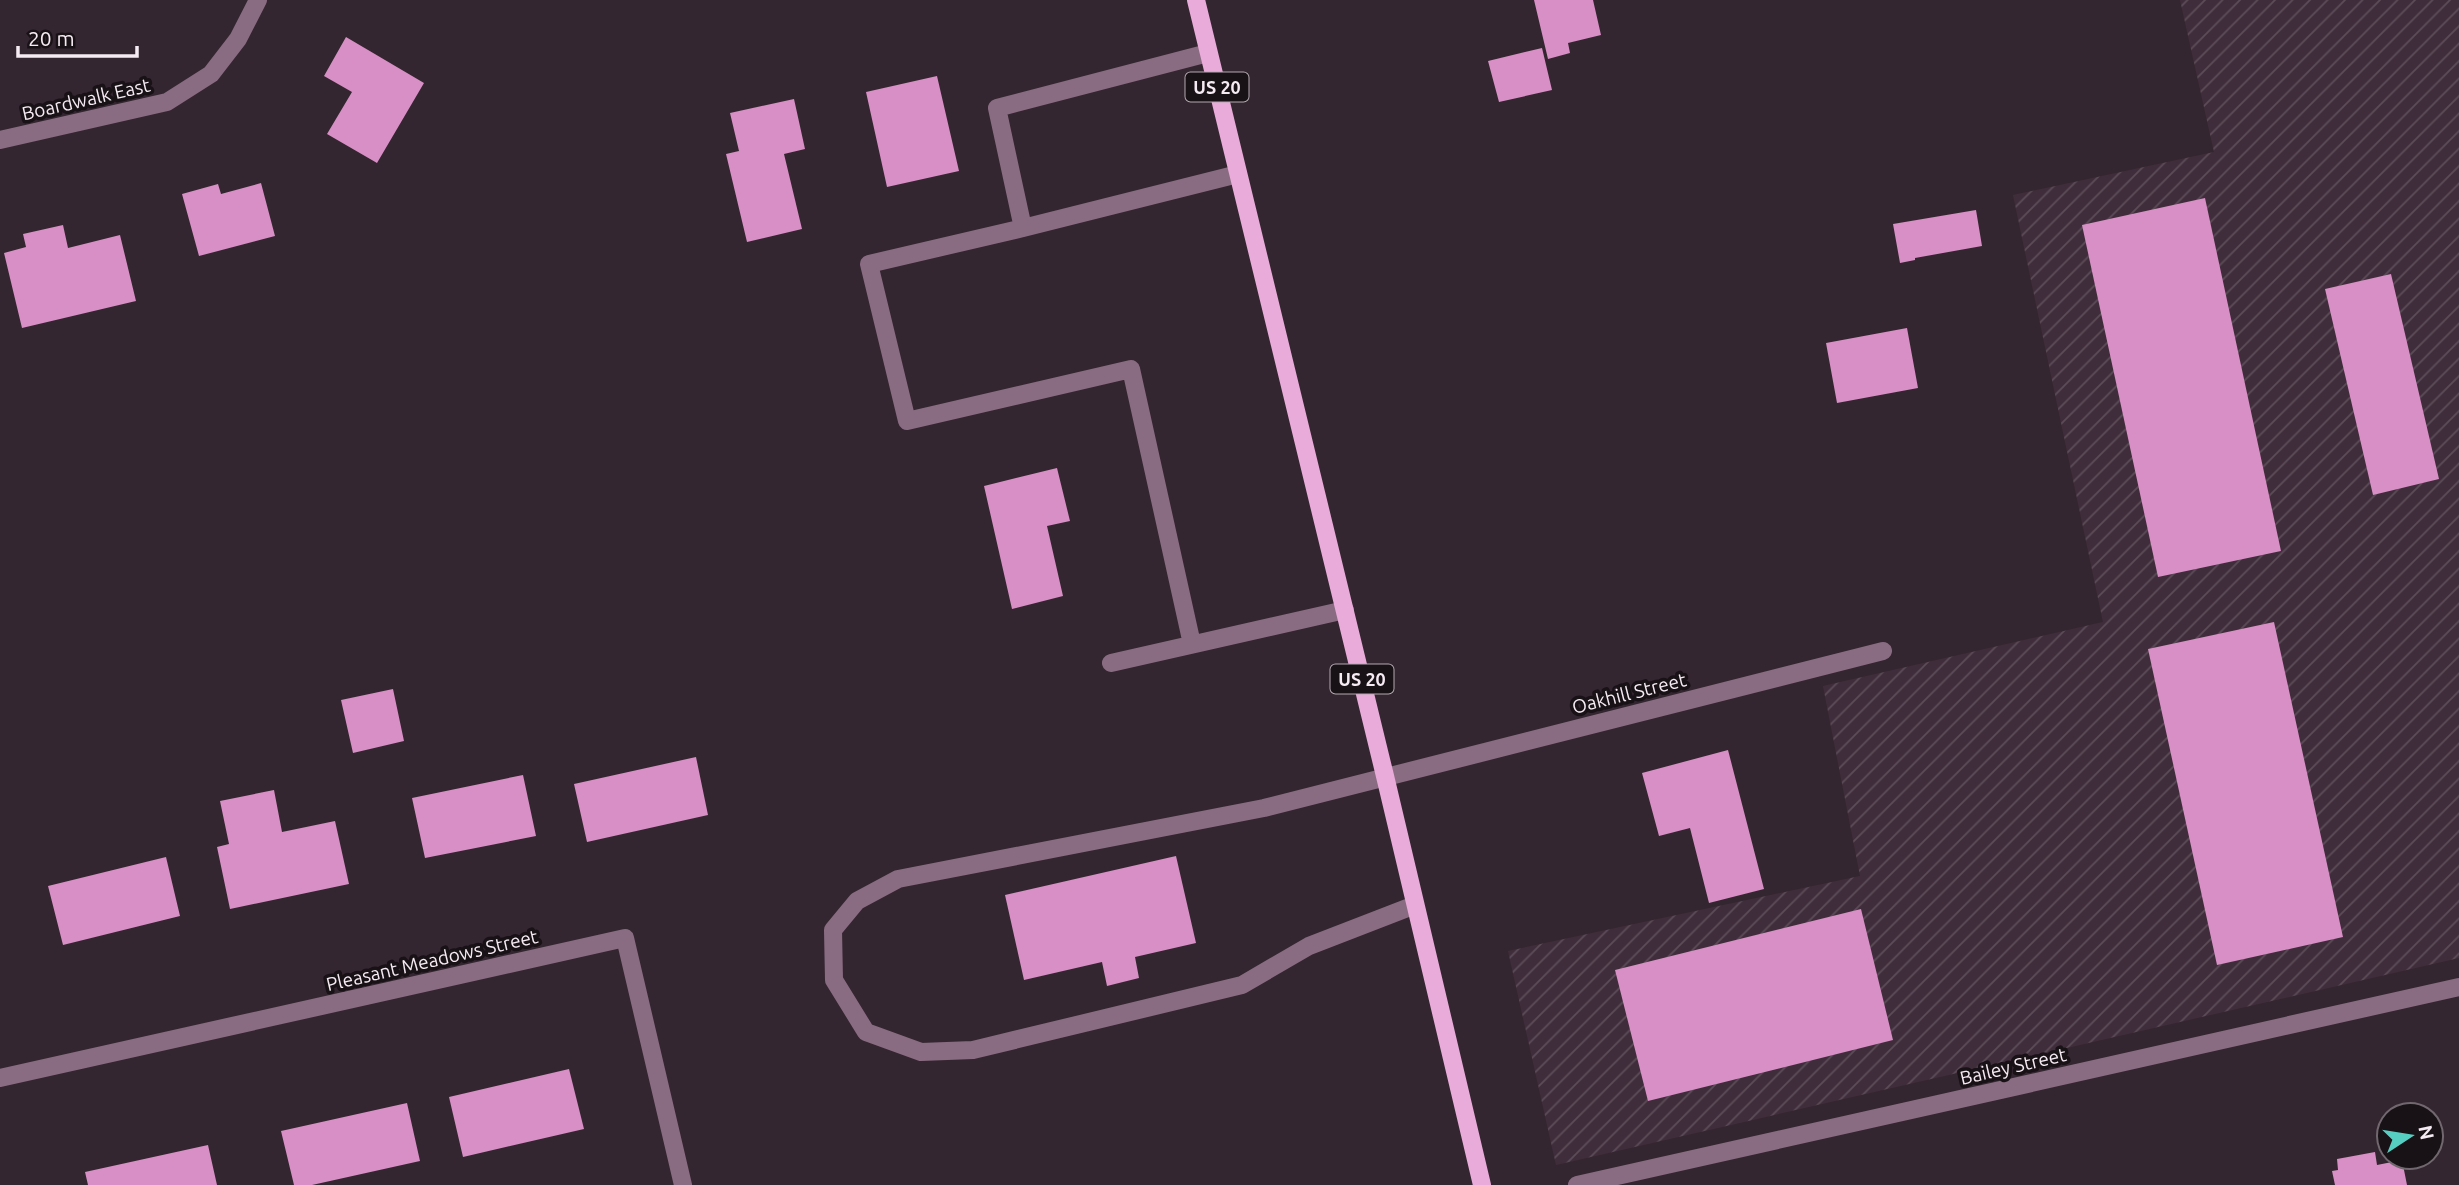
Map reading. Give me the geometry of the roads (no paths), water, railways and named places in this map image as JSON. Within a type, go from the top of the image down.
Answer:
[{"type":"main road","name":"US 20","points":[[1196,0],[1482,1185]]},
{"type":"street","name":"Boardwalk East","points":[[0,140],[167,102],[211,74],[238,39],[258,0]]},
{"type":"street","points":[[1023,228],[997,108],[1208,53]]},
{"type":"street","points":[[1192,644],[1131,369],[907,421],[869,264],[1238,174]]},
{"type":"street","points":[[1111,663],[1345,610]]},
{"type":"street","name":"Oakhill Street","points":[[1415,905],[1309,946],[1242,985],[973,1050],[921,1052],[866,1032],[834,980],[833,930],[858,901],[898,879],[1264,808],[1883,651]]},
{"type":"street","name":"Pleasant Meadows Street","points":[[0,1078],[625,938],[683,1185]]},
{"type":"street","name":"Bailey Street","points":[[1577,1185],[2459,987]]}]
